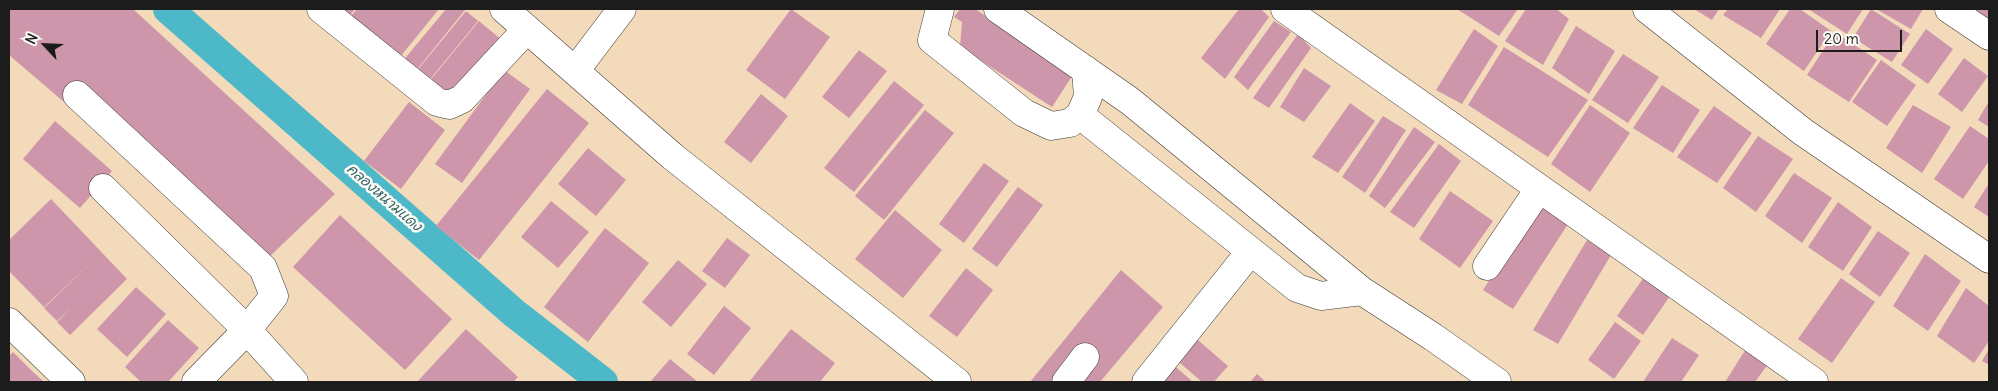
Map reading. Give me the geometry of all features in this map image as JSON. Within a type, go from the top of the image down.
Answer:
[{"type":"street","points":[[320,9],[437,102],[449,104],[462,99],[527,28]]},
{"type":"street","points":[[504,9],[672,156],[957,382]]},
{"type":"street","points":[[575,71],[622,9]]},
{"type":"street","points":[[940,9],[932,40],[1024,113],[1051,126],[1070,123],[1080,115],[1088,97],[1086,70]]},
{"type":"street","points":[[998,9],[1130,101],[1362,291],[1433,337],[1497,382]]},
{"type":"street","points":[[1286,9],[1814,382]]},
{"type":"street","points":[[1646,9],[1803,132],[1989,259]]},
{"type":"street","points":[[1949,9],[1989,36]]},
{"type":"street","points":[[77,94],[263,268],[274,296],[248,330],[196,382]]},
{"type":"street","points":[[1080,115],[1296,288],[1321,296],[1362,291]]},
{"type":"street","points":[[103,188],[248,330],[294,382]]},
{"type":"street","points":[[1487,266],[1539,189]]},
{"type":"street","points":[[1146,382],[1250,252]]},
{"type":"street","points":[[9,322],[72,382]]},
{"type":"street","points":[[1066,382],[1085,357]]},
{"type":"building","points":[[9,9],[133,9],[335,194],[265,261],[79,84],[64,102],[9,55]]},
{"type":"building","points":[[342,9],[355,9],[350,15]]},
{"type":"building","points":[[357,9],[439,9],[400,57],[351,16]]},
{"type":"building","points":[[446,9],[465,10],[415,72],[402,62]]},
{"type":"building","points":[[791,9],[830,37],[785,99],[746,70]]},
{"type":"building","points":[[960,9],[975,9],[1074,73],[1052,107],[960,47],[962,22],[954,17]]},
{"type":"building","points":[[1239,9],[1261,9],[1269,17],[1225,79],[1201,58]]},
{"type":"building","points":[[1457,9],[1518,9],[1499,36]]},
{"type":"building","points":[[1526,9],[1556,9],[1569,19],[1543,65],[1505,41]]},
{"type":"building","points":[[1694,9],[1719,9],[1712,20]]},
{"type":"building","points":[[1728,9],[1780,9],[1761,38],[1723,15]]},
{"type":"building","points":[[1790,9],[1800,9],[1831,31],[1804,71],[1766,44]]},
{"type":"building","points":[[1808,9],[1863,9],[1847,34]]},
{"type":"building","points":[[1871,9],[1910,34],[1892,62],[1853,38]]},
{"type":"building","points":[[1876,9],[1923,9],[1911,29]]},
{"type":"building","points":[[1973,9],[1989,9],[1989,20]]},
{"type":"building","points":[[466,11],[478,21],[427,83],[415,73]]},
{"type":"building","points":[[479,21],[503,41],[452,101],[428,83]]},
{"type":"building","points":[[1274,21],[1291,32],[1248,90],[1234,77]]},
{"type":"building","points":[[1576,26],[1615,51],[1589,94],[1552,68]]},
{"type":"building","points":[[1474,29],[1498,46],[1462,104],[1436,90]]},
{"type":"building","points":[[1926,29],[1953,49],[1928,84],[1901,65]]},
{"type":"building","points":[[1835,32],[1877,60],[1849,102],[1807,75]]},
{"type":"building","points":[[1298,34],[1311,48],[1269,108],[1253,98]]},
{"type":"building","points":[[1504,47],[1588,100],[1548,157],[1468,105]]},
{"type":"building","points":[[859,50],[887,71],[849,118],[822,97]]},
{"type":"building","points":[[1623,54],[1659,77],[1628,123],[1592,100]]},
{"type":"building","points":[[1964,58],[1988,76],[1962,112],[1938,94]]},
{"type":"building","points":[[1881,60],[1916,85],[1887,126],[1852,102]]},
{"type":"building","points":[[1304,68],[1331,86],[1304,122],[1280,107]]},
{"type":"building","points":[[504,70],[530,89],[462,183],[435,164]]},
{"type":"building","points":[[894,81],[924,105],[854,192],[824,168]]},
{"type":"building","points":[[1662,85],[1700,110],[1673,153],[1633,128]]},
{"type":"building","points":[[547,89],[589,123],[479,260],[436,226]]},
{"type":"building","points":[[761,94],[788,116],[751,163],[724,142]]},
{"type":"building","points":[[1989,101],[1989,127],[1978,120]]},
{"type":"building","points":[[409,102],[445,130],[401,189],[364,161]]},
{"type":"building","points":[[1350,103],[1375,121],[1338,173],[1312,157]]},
{"type":"building","points":[[1590,105],[1630,133],[1590,192],[1551,164]]},
{"type":"building","points":[[1913,105],[1951,127],[1922,173],[1886,148]]},
{"type":"building","points":[[1714,106],[1752,133],[1717,183],[1677,157]]},
{"type":"building","points":[[925,110],[954,133],[884,220],[855,196]]},
{"type":"building","points":[[1383,116],[1406,130],[1365,193],[1342,177]]},
{"type":"building","points":[[55,121],[112,171],[80,208],[23,159]]},
{"type":"building","points":[[1970,126],[1989,139],[1989,161],[1963,199],[1934,179]]},
{"type":"building","points":[[1414,127],[1435,142],[1385,208],[1369,196]]},
{"type":"building","points":[[1758,136],[1793,159],[1756,212],[1723,188]]},
{"type":"building","points":[[1439,144],[1461,161],[1414,228],[1390,212]]},
{"type":"building","points":[[588,148],[626,180],[596,216],[558,184]]},
{"type":"building","points":[[984,163],[1009,181],[964,243],[939,224]]},
{"type":"building","points":[[1794,173],[1832,198],[1802,243],[1765,216]]},
{"type":"building","points":[[1989,183],[1989,217],[1974,207]]},
{"type":"building","points":[[1018,187],[1043,205],[997,267],[972,249]]},
{"type":"building","points":[[1450,191],[1493,221],[1460,268],[1419,239]]},
{"type":"building","points":[[51,199],[127,279],[70,335],[57,322],[71,308],[57,321],[44,308],[96,258],[44,307],[9,271],[9,240]]},
{"type":"building","points":[[551,201],[589,232],[558,268],[521,237]]},
{"type":"building","points":[[1540,202],[1570,221],[1513,309],[1483,290]]},
{"type":"building","points":[[1838,202],[1872,227],[1843,271],[1808,247]]},
{"type":"building","points":[[895,210],[942,250],[903,298],[855,259]]},
{"type":"building","points":[[340,215],[452,319],[405,370],[293,267]]},
{"type":"building","points":[[605,228],[649,263],[588,342],[544,307]]},
{"type":"building","points":[[1878,231],[1910,253],[1880,297],[1849,274]]},
{"type":"building","points":[[727,238],[750,255],[725,288],[702,271]]},
{"type":"building","points":[[1587,240],[1611,255],[1558,344],[1533,330]]},
{"type":"building","points":[[1925,254],[1961,281],[1928,331],[1893,306]]},
{"type":"building","points":[[678,260],[707,284],[671,327],[642,302]]},
{"type":"building","points":[[966,268],[993,290],[957,337],[929,316]]},
{"type":"building","points":[[1121,270],[1163,307],[1100,382],[1030,382]]},
{"type":"building","points":[[1644,277],[1670,296],[1643,335],[1617,316]]},
{"type":"building","points":[[1841,278],[1875,302],[1832,363],[1798,339]]},
{"type":"building","points":[[136,287],[166,314],[127,357],[97,329]]},
{"type":"building","points":[[1966,288],[1989,306],[1989,341],[1974,363],[1937,336]]},
{"type":"building","points":[[724,306],[751,328],[714,375],[687,354]]},
{"type":"building","points":[[168,320],[199,348],[168,382],[141,382],[125,367]]},
{"type":"building","points":[[1615,322],[1641,341],[1614,379],[1588,360]]},
{"type":"building","points":[[1184,328],[1228,366],[1214,382],[1202,382],[1165,350]]},
{"type":"building","points":[[466,329],[518,377],[513,382],[417,382]]},
{"type":"building","points":[[791,329],[835,363],[820,382],[749,382]]},
{"type":"building","points":[[1672,338],[1699,355],[1681,382],[1643,382]]},
{"type":"building","points":[[1746,349],[1768,364],[1755,382],[1725,382]]},
{"type":"building","points":[[1989,349],[1989,365],[1982,361]]},
{"type":"building","points":[[13,352],[44,382],[9,382],[9,356]]},
{"type":"building","points":[[1162,355],[1193,382],[1149,382]]},
{"type":"building","points":[[670,359],[698,382],[650,382]]},
{"type":"building","points":[[1257,374],[1266,382],[1250,382]]},
{"type":"waterway","name":"คลองหนามแดง","points":[[168,9],[514,313],[603,382]]}]
